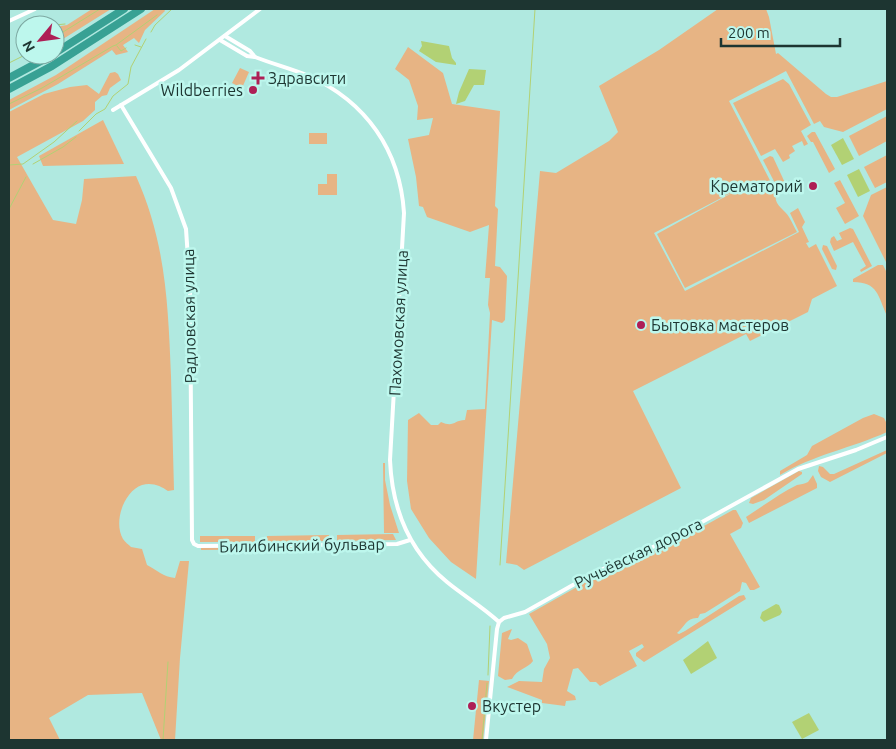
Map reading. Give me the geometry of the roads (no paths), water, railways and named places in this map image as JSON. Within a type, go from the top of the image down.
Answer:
[{"type":"highway","points":[[65,47],[124,9]]},
{"type":"highway","points":[[9,89],[52,66],[142,9]]},
{"type":"highway","points":[[9,78],[33,65]]},
{"type":"street","points":[[9,21],[35,9]]},
{"type":"street","points":[[113,110],[179,70],[260,9]]},
{"type":"street","name":"Пахомовская улица","points":[[225,36],[250,51],[255,57]]},
{"type":"street","name":"Пахомовская улица","points":[[220,40],[247,56],[255,57],[308,76],[333,90],[355,105],[383,140],[401,185],[404,213],[390,460],[396,505],[410,540],[422,558],[435,572],[499,622]]},
{"type":"street","name":"Радловская улица","points":[[121,105],[171,188],[186,229],[190,288],[192,540],[194,544]]},
{"type":"street","name":"Ручьёвская дорога","points":[[499,622],[504,618],[525,612],[596,572],[673,538],[798,469],[856,450],[887,437]]},
{"type":"street","name":"Билибинский бульвар","points":[[194,544],[198,546],[397,544],[410,540]]},
{"type":"street","points":[[486,740],[496,634],[499,622]]},
{"type":"waterway","points":[[65,31],[100,9]]},
{"type":"waterway","points":[[151,32],[155,25],[172,9]]},
{"type":"waterway","points":[[500,565],[535,9]]},
{"type":"waterway","points":[[9,104],[42,88],[116,45],[157,15]]},
{"type":"waterway","points":[[79,131],[96,114],[105,109],[113,96],[128,84],[131,67],[146,39]]},
{"type":"waterway","points":[[135,45],[141,47]]},
{"type":"waterway","points":[[117,46],[121,51],[126,48]]},
{"type":"waterway","points":[[9,63],[15,60]]},
{"type":"waterway","points":[[9,165],[23,164],[54,142],[77,121]]},
{"type":"waterway","points":[[33,164],[63,147],[76,137]]},
{"type":"waterway","points":[[9,209],[26,177]]},
{"type":"waterway","points":[[488,675],[490,626]]},
{"type":"waterway","points":[[163,740],[168,662]]},
{"type":"waterway","points":[[482,740],[487,683]]},
{"type":"place","name":"Здравсити","points":[[258,78]]},
{"type":"place","name":"Wildberries","points":[[253,90]]},
{"type":"place","name":"Крематорий","points":[[813,186]]},
{"type":"place","name":"Бытовка мастеров","points":[[641,325]]},
{"type":"place","name":"Вкустер","points":[[472,706]]}]
